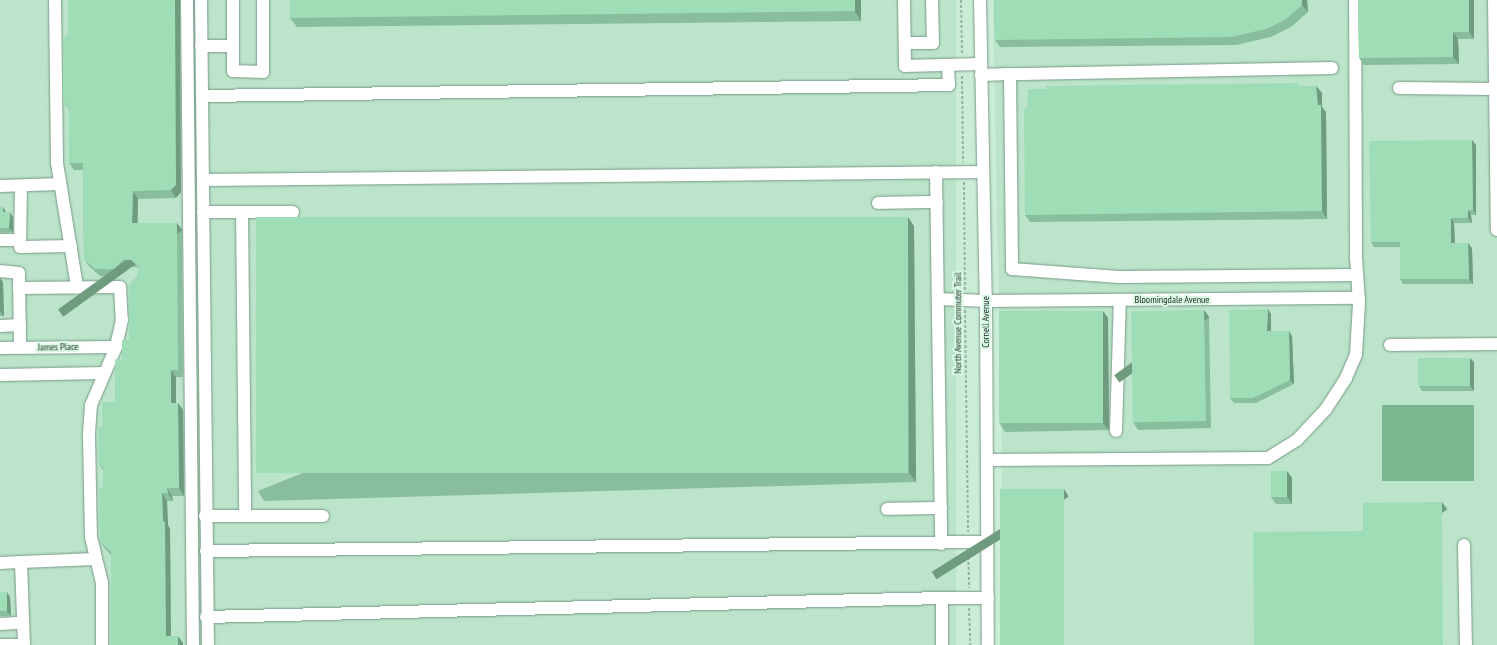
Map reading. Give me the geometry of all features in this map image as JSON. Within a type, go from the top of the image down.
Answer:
[{"type":"street","points":[[55,0],[57,163],[77,287]]},
{"type":"street","points":[[187,0],[193,645]]},
{"type":"street","points":[[201,0],[206,617],[208,645]]},
{"type":"street","points":[[233,0],[233,71],[263,72],[263,0]]},
{"type":"street","points":[[904,0],[905,66],[962,64],[1010,74],[1332,68]]},
{"type":"street","points":[[905,43],[932,43],[932,0]]},
{"type":"street","name":"Cornell Avenue","points":[[980,0],[986,302],[988,645]]},
{"type":"street","points":[[987,460],[1268,458],[1297,440],[1326,409],[1346,378],[1356,354],[1359,298],[1357,276],[1355,0]]},
{"type":"street","points":[[1494,0],[1497,230]]},
{"type":"street","points":[[201,46],[233,46]]},
{"type":"street","points":[[202,96],[949,85],[948,65]]},
{"type":"street","points":[[1010,74],[1012,269],[1118,277],[1357,276]]},
{"type":"street","points":[[1399,88],[1495,89]]},
{"type":"street","points":[[936,172],[942,544]]},
{"type":"street","points":[[202,180],[983,172]]},
{"type":"street","points":[[0,186],[60,184]]},
{"type":"street","points":[[20,243],[21,186]]},
{"type":"street","points":[[878,203],[937,202]]},
{"type":"street","points":[[203,212],[293,212]]},
{"type":"street","points":[[242,212],[245,516]]},
{"type":"street","points":[[0,240],[20,243],[70,246]]},
{"type":"street","points":[[0,247],[20,243]]},
{"type":"street","points":[[0,271],[19,273],[20,348]]},
{"type":"street","points":[[19,288],[120,287],[122,320],[116,347],[91,405],[89,436],[91,537],[102,583],[102,645]]},
{"type":"street","name":"Bloomingdale Avenue","points":[[938,299],[986,302],[1359,298]]},
{"type":"street","points":[[1116,431],[1120,300]]},
{"type":"street","points":[[0,326],[20,325]]},
{"type":"street","points":[[1390,345],[1497,344]]},
{"type":"street","name":"James Place","points":[[0,348],[116,347]]},
{"type":"street","points":[[0,375],[104,373]]},
{"type":"street","points":[[887,509],[941,508]]},
{"type":"street","points":[[205,516],[323,516]]},
{"type":"street","points":[[206,551],[968,544],[987,542]]},
{"type":"street","points":[[1464,545],[1466,645]]},
{"type":"street","points":[[0,564],[96,559]]},
{"type":"street","points":[[0,645],[24,645],[22,623],[21,562]]},
{"type":"street","points":[[942,598],[942,645]]},
{"type":"street","points":[[206,617],[988,598]]},
{"type":"street","points":[[0,624],[22,623]]},
{"type":"path","name":"North Avenue Commuter Trail","points":[[961,0],[970,645]]},
{"type":"shaded area","points":[[0,0],[956,0],[956,645],[0,645]]},
{"type":"shaded area","points":[[993,0],[1497,0],[1497,645],[1000,645],[1002,460]]},
{"type":"shaded area","points":[[1382,405],[1474,405],[1474,481],[1382,481]]},
{"type":"building","points":[[68,0],[175,0],[176,185],[171,190],[133,191],[132,223],[177,223],[178,370],[171,370],[171,403],[178,403],[179,488],[167,488],[168,493],[162,493],[163,521],[165,522],[166,636],[178,636],[178,645],[111,645],[111,552],[100,542],[99,488],[103,488],[103,467],[99,464],[98,427],[102,427],[102,402],[115,402],[115,359],[122,360],[122,340],[129,340],[129,285],[138,275],[139,267],[131,260],[123,260],[114,269],[95,269],[84,259],[83,163],[69,163],[69,108],[63,102],[63,38],[68,33]]},
{"type":"building","points":[[290,0],[855,0],[855,11],[290,18]]},
{"type":"building","points":[[994,0],[1302,0],[1302,5],[1285,20],[1266,29],[1231,37],[995,40]]},
{"type":"building","points":[[1358,0],[1469,0],[1469,32],[1453,32],[1453,57],[1359,58]]},
{"type":"building","points":[[1299,83],[1299,86],[1316,86],[1318,105],[1321,105],[1322,211],[1025,215],[1024,109],[1027,108],[1028,89],[1046,89],[1046,86]]},
{"type":"building","points":[[1472,140],[1473,210],[1468,210],[1468,218],[1451,218],[1451,243],[1468,243],[1469,279],[1400,279],[1400,242],[1371,242],[1369,141]]},
{"type":"building","points":[[0,207],[3,207],[3,212],[10,212],[9,228],[0,228]]},
{"type":"building","points":[[256,217],[908,217],[908,473],[256,473]]},
{"type":"building","points":[[1268,309],[1267,331],[1289,331],[1290,380],[1253,398],[1230,398],[1229,310]]},
{"type":"building","points":[[1204,310],[1206,421],[1133,422],[1131,311]]},
{"type":"building","points":[[999,311],[1103,311],[1103,423],[999,423]]},
{"type":"building","points":[[1418,358],[1470,358],[1470,386],[1418,386]]},
{"type":"building","points":[[1271,471],[1287,471],[1287,497],[1271,497]]},
{"type":"building","points":[[1000,489],[1064,489],[1064,645],[1000,645]]},
{"type":"building","points":[[1442,502],[1443,645],[1254,645],[1253,532],[1363,531],[1363,503]]},
{"type":"building","points":[[0,592],[7,592],[7,611],[0,611]]}]
